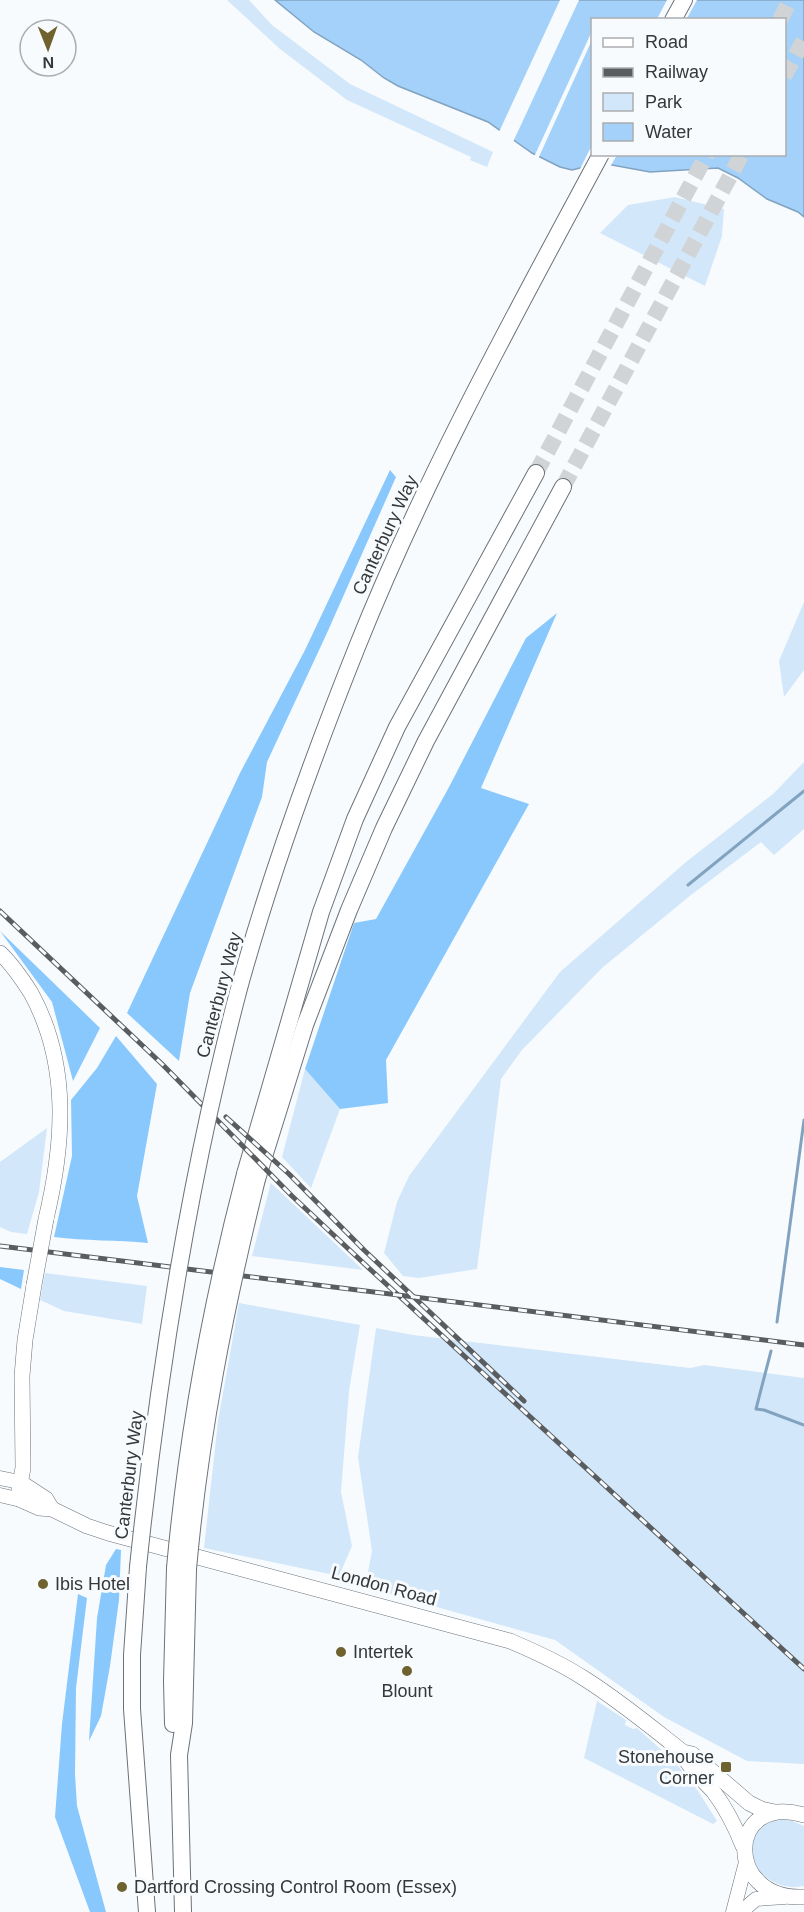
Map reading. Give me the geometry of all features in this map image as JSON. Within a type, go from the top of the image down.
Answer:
[{"type":"highway","points":[[674,18],[684,0]]},
{"type":"highway","name":"Canterbury Way","points":[[147,1912],[132,1709],[132,1655],[138,1567],[160,1385],[186,1218],[244,969],[273,875],[316,753],[408,529],[488,364],[600,156]]},
{"type":"highway","points":[[183,1912],[179,1755],[183,1723],[182,1569],[220,1338],[255,1190],[266,1126],[321,912],[355,819],[397,727],[536,473]]},
{"type":"highway","points":[[266,1126],[327,964],[384,828],[431,732],[563,487]]},
{"type":"main road","points":[[0,953],[18,973],[35,1001],[49,1035],[60,1091],[59,1136],[52,1192],[25,1340],[22,1376],[23,1468],[19,1489],[21,1500]]},
{"type":"main road","name":"London Road","points":[[20,1482],[46,1498],[52,1509]]},
{"type":"main road","name":"London Road","points":[[21,1500],[39,1508],[52,1509],[87,1526],[108,1533],[510,1641],[547,1657],[615,1699],[683,1752],[692,1754],[755,1807],[804,1815]]},
{"type":"main road","name":"London Road","points":[[683,1752],[686,1761],[714,1793],[732,1820],[745,1854],[748,1869],[758,1881],[772,1891],[787,1896]]},
{"type":"main road","points":[[745,1854],[750,1830],[754,1824],[765,1816],[780,1812]]},
{"type":"main road","points":[[787,1896],[804,1897]]},
{"type":"street","name":"London Road","points":[[0,1478],[20,1482]]},
{"type":"street","name":"London Road","points":[[0,1495],[21,1500]]},
{"type":"street","points":[[780,1812],[804,1807]]},
{"type":"street","points":[[733,1912],[745,1854]]},
{"type":"street","points":[[741,1912],[756,1899],[787,1896]]},
{"type":"green space","points":[[227,0],[249,0],[272,25],[350,84],[493,152],[487,167],[470,160],[471,157],[347,100],[280,49]]},
{"type":"green space","points":[[675,197],[724,209],[722,236],[705,286],[600,233],[628,205]]},
{"type":"green space","points":[[804,602],[804,670],[784,697],[779,661]]},
{"type":"green space","points":[[804,762],[804,829],[774,855],[761,842],[691,895],[602,968],[522,1050],[501,1079],[477,1269],[419,1278],[403,1276],[384,1253],[397,1202],[409,1176],[560,972],[686,862],[773,794]]},
{"type":"green space","points":[[305,1069],[340,1109],[311,1188],[282,1157]]},
{"type":"green space","points":[[47,1128],[39,1192],[27,1234],[11,1232],[0,1227],[0,1162]]},
{"type":"green space","points":[[271,1183],[363,1270],[252,1256]]},
{"type":"green space","points":[[45,1273],[147,1286],[142,1324],[64,1311],[40,1300]]},
{"type":"green space","points":[[239,1303],[360,1325],[349,1391],[341,1492],[352,1546],[339,1576],[204,1548],[218,1421]]},
{"type":"green space","points":[[376,1328],[413,1335],[690,1368],[704,1365],[804,1378],[804,1764],[747,1761],[664,1717],[555,1640],[365,1587],[372,1551],[358,1457]]},
{"type":"green space","points":[[597,1701],[626,1720],[625,1725],[633,1729],[637,1728],[675,1762],[698,1791],[717,1821],[713,1824],[584,1758]]},
{"type":"green space","points":[[780,1818],[804,1826],[804,1886],[789,1887],[777,1884],[754,1867],[751,1836],[762,1824]]},
{"type":"shaded area","points":[[390,470],[396,477],[267,762],[262,797],[190,993],[179,1061],[127,1013],[240,773],[305,650]]},
{"type":"shaded area","points":[[557,613],[481,788],[529,804],[386,1060],[388,1103],[340,1109],[305,1069],[354,923],[376,919],[448,789],[526,638]]},
{"type":"shaded area","points":[[0,931],[100,1028],[73,1081],[52,1002]]},
{"type":"shaded area","points":[[116,1036],[157,1084],[137,1196],[148,1243],[54,1237],[72,1156],[71,1100],[97,1068]]},
{"type":"shaded area","points":[[0,1267],[24,1270],[21,1289],[0,1279]]},
{"type":"shaded area","points":[[116,1549],[121,1550],[119,1600],[110,1666],[101,1716],[89,1741],[97,1618],[106,1565]]},
{"type":"shaded area","points":[[78,1594],[87,1598],[76,1688],[77,1806],[106,1912],[90,1912],[55,1817],[62,1724]]},
{"type":"water","points":[[275,0],[804,0],[804,217],[798,212],[767,199],[738,178],[718,168],[650,172],[589,158],[584,167],[572,170],[560,167],[532,153],[488,122],[398,86],[361,60],[314,32]]},
{"type":"pier","points":[[560,0],[579,0],[513,142],[499,132]]},
{"type":"pier","points":[[667,0],[697,0],[687,18],[658,18]]},
{"type":"pier","points":[[591,33],[591,42],[538,159],[534,157]]},
{"type":"pier","points":[[591,147],[591,156],[616,156],[610,167],[590,161],[586,169],[579,171]]},
{"type":"waterway","points":[[688,885],[804,791]]},
{"type":"waterway","points":[[777,1322],[804,1120]]},
{"type":"waterway","points":[[771,1351],[756,1409],[804,1425]]},
{"type":"tunnel","points":[[781,18],[790,0]]},
{"type":"tunnel","points":[[786,72],[804,40]]},
{"type":"tunnel","points":[[536,473],[706,156]]},
{"type":"tunnel","points":[[563,487],[741,156]]},
{"type":"railway","points":[[0,911],[162,1064],[292,1196],[804,1669]]},
{"type":"railway","points":[[226,1117],[289,1174],[364,1250],[524,1401]]},
{"type":"railway","points":[[0,1246],[804,1345]]},
{"type":"place","name":"Ibis Hotel","points":[[43,1584]]},
{"type":"place","name":"Intertek","points":[[341,1652]]},
{"type":"place","name":"Blount","points":[[407,1671]]},
{"type":"place","name":"Stonehouse Corner","points":[[726,1767]]},
{"type":"place","name":"Dartford Crossing Control Room (Essex)","points":[[122,1887]]}]
